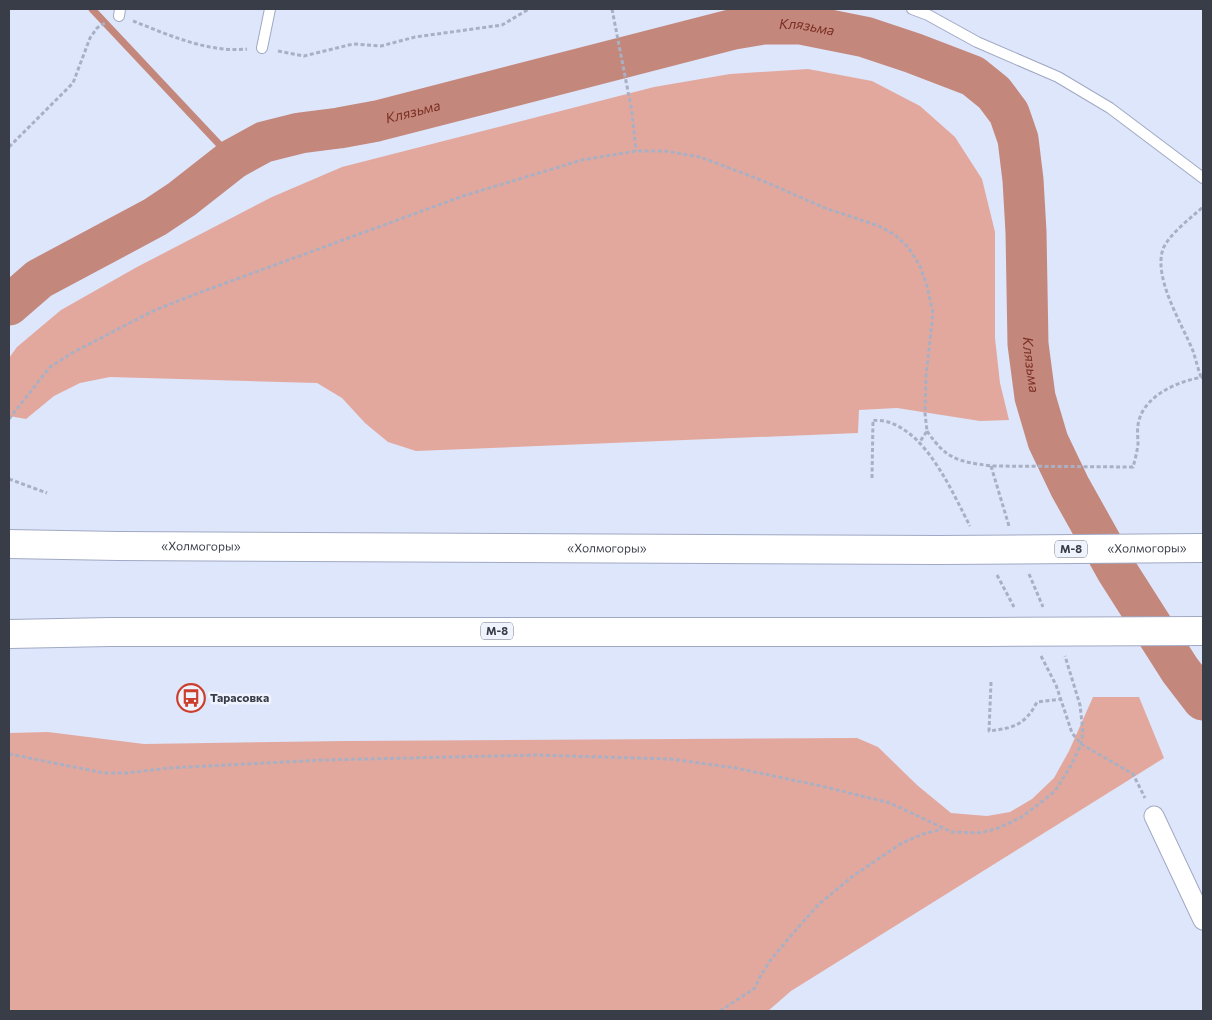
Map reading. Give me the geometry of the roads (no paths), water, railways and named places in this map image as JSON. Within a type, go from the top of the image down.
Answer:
[{"type":"highway","name":"«Холмогоры»","points":[[9,544],[939,550],[1203,548]]},
{"type":"highway","name":"М-8","points":[[9,634],[110,632],[1203,631]]},
{"type":"street","points":[[1154,816],[1203,920]]},
{"type":"lane","points":[[262,48],[270,9]]},
{"type":"lane","points":[[912,9],[928,15],[977,42],[1058,77],[1110,108],[1203,178]]},
{"type":"waterway","points":[[92,9],[233,159]]},
{"type":"waterway","name":"Клязьма","points":[[9,305],[39,279],[155,217],[182,199],[233,159],[264,142],[300,133],[377,121],[734,29],[764,24],[800,24],[865,37],[973,76],[994,93],[1009,113],[1018,139],[1023,180],[1028,344],[1035,397],[1048,441],[1070,487],[1117,571],[1180,670],[1203,700]]},
{"type":"place","name":"Тарасовка","points":[[191,698]]}]
